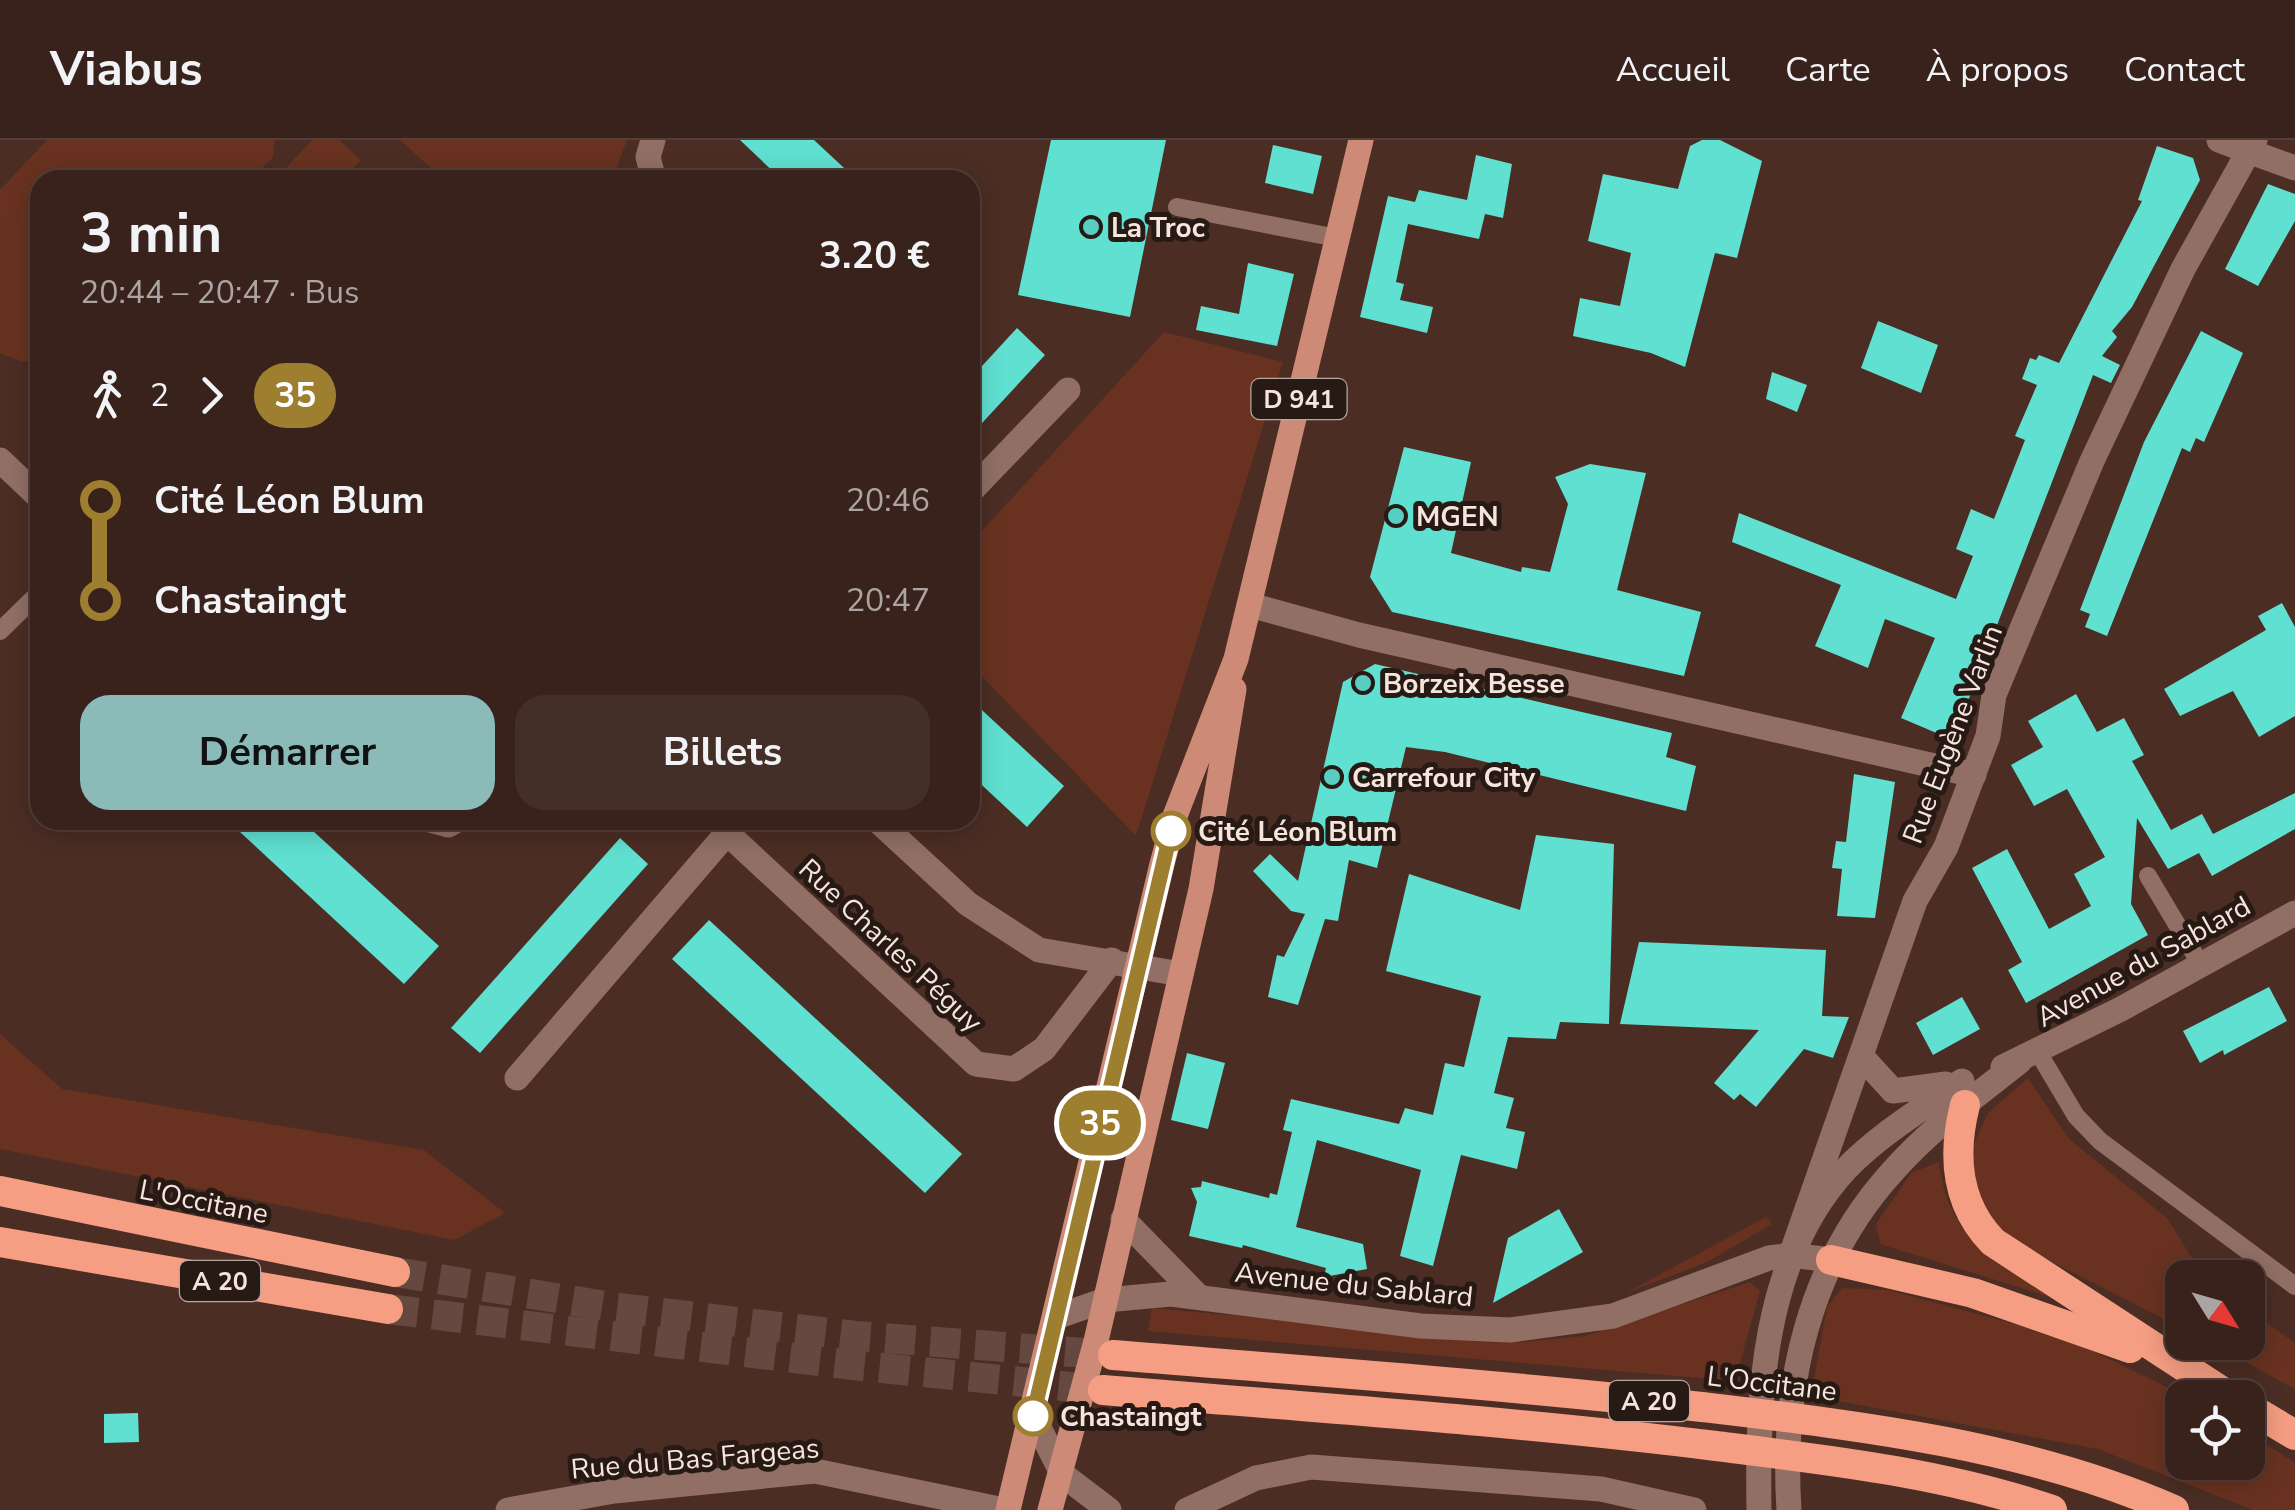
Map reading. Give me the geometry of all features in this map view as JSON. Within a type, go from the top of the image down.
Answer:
[{"type":"highway","points":[[1963,1093],[1958,1173],[1976,1225],[1992,1242],[2205,1380]]},
{"type":"highway","name":"L'Occitane","points":[[0,1191],[395,1272]]},
{"type":"highway","name":"A 20","points":[[0,1242],[388,1309]]},
{"type":"highway","points":[[1831,1260],[2034,1312],[2155,1358],[2198,1380]]},
{"type":"highway","name":"L'Occitane","points":[[1114,1354],[1615,1397],[1837,1423],[1955,1442],[2071,1474],[2174,1510]]},
{"type":"highway","name":"A 20","points":[[1103,1390],[1634,1436],[1806,1457],[1912,1474],[2052,1510]]},
{"type":"highway","points":[[2265,1417],[2295,1435]]},
{"type":"main road","name":"D 941","points":[[1006,1510],[1033,1416],[1175,816],[1236,659],[1361,140]]},
{"type":"main road","name":"D 941","points":[[1050,1510],[1077,1418],[1181,974],[1221,780],[1236,659]]},
{"type":"street","points":[[651,170],[648,157],[653,140]]},
{"type":"street","points":[[2219,140],[2252,146],[2295,168]]},
{"type":"street","name":"Rue Eugène Varlin","points":[[1792,1255],[1915,901],[1946,846],[1974,776],[1988,736],[1994,696],[2092,461],[2182,269],[2252,146]]},
{"type":"street","points":[[980,482],[1068,390]]},
{"type":"street","points":[[0,460],[30,488]]},
{"type":"street","points":[[1250,605],[1974,776]]},
{"type":"street","points":[[517,1078],[725,830]]},
{"type":"street","name":"Rue Charles Péguy","points":[[732,830],[976,1064],[1014,1069],[1044,1049],[1112,960]]},
{"type":"street","points":[[888,830],[968,904],[1039,950],[1181,974]]},
{"type":"street","name":"Avenue du Sablard","points":[[1760,1510],[1764,1383],[1792,1255],[1814,1211],[1844,1172],[1875,1142],[2295,912]]},
{"type":"street","name":"Avenue du Sablard","points":[[1862,1058],[1892,1090],[1963,1093]]},
{"type":"street","name":"Avenue du Sablard","points":[[1788,1497],[1793,1386],[1809,1312],[1831,1260],[1891,1173],[1963,1093]]},
{"type":"street","name":"Avenue du Sablard","points":[[1123,1220],[1198,1296]]},
{"type":"street","name":"Avenue du Sablard","points":[[1056,1317],[1102,1311],[1145,1294],[1198,1296],[1420,1326],[1510,1330],[1612,1316],[1769,1258],[1792,1255],[1831,1260]]},
{"type":"street","points":[[1033,1416],[1045,1448],[1062,1475],[1109,1510]]},
{"type":"street","points":[[1188,1510],[1256,1478],[1311,1468],[1601,1489],[1694,1510]]},
{"type":"street","name":"Rue du Bas Fargeas","points":[[508,1510],[614,1491],[815,1471],[1006,1510]]},
{"type":"lane","points":[[1178,207],[1337,238]]},
{"type":"lane","points":[[0,631],[30,602]]},
{"type":"lane","points":[[2148,876],[2201,965]]},
{"type":"lane","points":[[2029,1057],[2100,1140],[2295,1286]]},
{"type":"shaded area","points":[[47,140],[275,140],[273,157],[261,170],[30,170],[30,361],[0,353],[0,190]]},
{"type":"shaded area","points":[[312,140],[339,140],[361,160],[352,170],[284,170]]},
{"type":"shaded area","points":[[400,140],[627,140],[616,170],[433,170]]},
{"type":"shaded area","points":[[1164,332],[1283,362],[1136,836],[980,674],[980,533]]},
{"type":"shaded area","points":[[0,1034],[62,1089],[424,1150],[505,1213],[454,1240],[0,1149]]},
{"type":"shaded area","points":[[2028,1078],[2069,1139],[2167,1218],[2193,1260],[2165,1260],[2165,1319],[2003,1237],[1968,1199],[1966,1161],[1988,1113]]},
{"type":"shaded area","points":[[1939,1162],[1955,1216],[1985,1252],[2076,1305],[1880,1244],[1876,1224],[1911,1173]]},
{"type":"shaded area","points":[[1766,1217],[1772,1224],[1707,1262],[1626,1293]]},
{"type":"shaded area","points":[[1750,1282],[1760,1291],[1735,1381],[1148,1331],[1152,1308],[1522,1342],[1585,1336]]},
{"type":"shaded area","points":[[1842,1288],[1888,1290],[2066,1338],[2165,1386],[2165,1475],[2098,1449],[1811,1396],[1827,1307]]},
{"type":"shaded area","points":[[2265,1321],[2295,1343],[2295,1389],[2242,1360],[2265,1360]]},
{"type":"shaded area","points":[[2265,1443],[2295,1463],[2295,1510],[2253,1510],[2177,1480],[2265,1480]]},
{"type":"building","points":[[740,140],[814,140],[846,170],[772,170]]},
{"type":"building","name":"La Troc","points":[[1051,140],[1166,140],[1130,317],[1018,295]]},
{"type":"building","points":[[1702,140],[1720,140],[1762,161],[1737,258],[1715,253],[1685,367],[1651,353],[1573,336],[1580,298],[1620,306],[1631,253],[1588,241],[1603,174],[1678,189],[1690,146]]},
{"type":"building","points":[[1273,145],[1322,156],[1313,194],[1265,183]]},
{"type":"building","points":[[2157,146],[2193,158],[2200,180],[2132,307],[2112,331],[2117,337],[2102,356],[2120,365],[2111,383],[2093,375],[1953,740],[1901,718],[1935,638],[1885,619],[1868,668],[1815,646],[1841,585],[1732,542],[1739,513],[1956,599],[1973,556],[1956,549],[1971,509],[1994,519],[2025,440],[2015,436],[2037,385],[2022,379],[2030,358],[2036,360],[2039,355],[2059,363],[2142,201],[2138,200]]},
{"type":"building","points":[[1476,155],[1512,164],[1503,218],[1485,214],[1479,239],[1408,224],[1396,282],[1404,284],[1400,300],[1433,307],[1427,333],[1360,317],[1388,196],[1415,202],[1419,190],[1467,200]]},
{"type":"building","points":[[2268,184],[2295,194],[2295,221],[2258,286],[2225,269]]},
{"type":"building","points":[[1248,263],[1294,274],[1277,346],[1196,330],[1201,306],[1239,314]]},
{"type":"building","points":[[1878,321],[1938,345],[1921,393],[1861,368]]},
{"type":"building","points":[[1017,328],[1045,355],[980,425],[980,368]]},
{"type":"building","points":[[2201,331],[2243,353],[2204,442],[2196,438],[2190,452],[2182,448],[2107,636],[2085,627],[2090,614],[2080,610],[2144,442]]},
{"type":"building","points":[[1772,372],[1807,385],[1797,412],[1766,399]]},
{"type":"building","points":[[1404,447],[1471,462],[1451,553],[1521,572],[1522,567],[1550,572],[1568,504],[1555,477],[1590,464],[1646,473],[1617,590],[1701,612],[1684,676],[1392,612],[1370,577]]},
{"type":"building","points":[[2282,603],[2295,627],[2295,716],[2259,737],[2233,691],[2180,716],[2164,689],[2266,630],[2258,616]]},
{"type":"building","points":[[1375,664],[1672,733],[1666,757],[1696,766],[1686,811],[1445,752],[1406,747],[1377,868],[1349,860],[1338,921],[1325,919],[1298,1005],[1268,997],[1277,955],[1284,957],[1305,914],[1291,911],[1253,871],[1270,854],[1298,881],[1343,682]]},
{"type":"building","points":[[2076,694],[2097,732],[2124,718],[2144,755],[2132,761],[2171,830],[2202,814],[2213,834],[2295,793],[2295,829],[2212,876],[2199,853],[2168,869],[2137,818],[2131,904],[2148,935],[2026,1003],[2008,970],[2022,962],[1972,868],[2007,849],[2049,929],[2091,906],[2074,874],[2105,857],[2067,789],[2034,806],[2011,765],[2043,747],[2028,721]]},
{"type":"building","points":[[980,708],[1064,786],[1027,827],[980,783]]},
{"type":"building","points":[[1854,774],[1895,782],[1875,918],[1837,916],[1842,869],[1832,868],[1836,841],[1846,842]]},
{"type":"building","points":[[238,830],[312,830],[439,946],[404,984]]},
{"type":"building","points":[[1536,835],[1614,844],[1609,1024],[1560,1022],[1556,1039],[1508,1037],[1494,1093],[1514,1098],[1506,1128],[1525,1132],[1517,1169],[1461,1155],[1433,1266],[1400,1256],[1421,1170],[1317,1140],[1296,1227],[1363,1244],[1367,1269],[1324,1277],[1326,1268],[1243,1245],[1242,1248],[1189,1236],[1197,1202],[1191,1188],[1201,1187],[1202,1181],[1269,1198],[1270,1193],[1277,1195],[1292,1132],[1283,1130],[1291,1099],[1399,1124],[1405,1108],[1433,1115],[1445,1063],[1464,1067],[1481,996],[1386,971],[1409,874],[1520,910]]},
{"type":"building","points":[[620,838],[648,864],[480,1053],[451,1028]]},
{"type":"building","points":[[709,920],[962,1154],[925,1193],[672,959]]},
{"type":"building","points":[[1639,942],[1826,950],[1822,1016],[1849,1017],[1833,1058],[1804,1049],[1756,1107],[1740,1094],[1734,1100],[1714,1083],[1759,1030],[1620,1024]]},
{"type":"building","points":[[2269,987],[2287,1021],[2224,1055],[2223,1050],[2200,1063],[2183,1031]]},
{"type":"building","points":[[1962,997],[1980,1029],[1933,1055],[1916,1023]]},
{"type":"building","points":[[1187,1053],[1225,1063],[1208,1129],[1171,1120]]},
{"type":"building","points":[[1559,1209],[1583,1252],[1493,1303],[1508,1238]]},
{"type":"building","points":[[138,1413],[139,1442],[104,1443],[104,1414]]},
{"type":"tunnel","points":[[395,1272],[612,1307],[856,1336],[1113,1355]]},
{"type":"tunnel","points":[[388,1309],[852,1365],[1103,1390]]},
{"type":"bus line","name":"35","points":[[1033,1416],[1171,831]]},
{"type":"place","name":"La Troc","points":[[1091,227]]},
{"type":"place","name":"MGEN","points":[[1396,516]]},
{"type":"place","name":"Borzeix Besse","points":[[1363,683]]},
{"type":"place","name":"Carrefour City","points":[[1332,777]]},
{"type":"place","name":"Cité Léon Blum","points":[[1171,831]]},
{"type":"place","name":"Chastaingt","points":[[1033,1416]]}]
